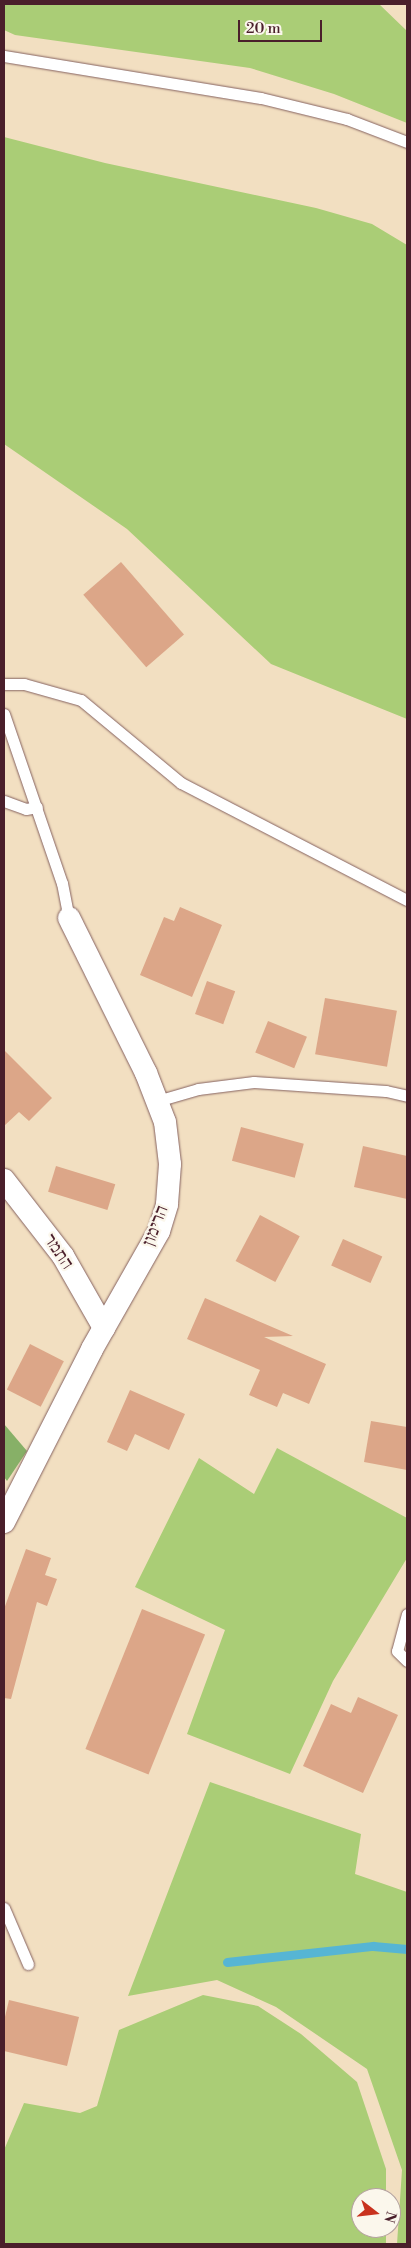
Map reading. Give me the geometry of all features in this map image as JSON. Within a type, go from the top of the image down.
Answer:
[{"type":"street","name":"הרימון","points":[[4,1522],[104,1328],[159,1231],[167,1204],[170,1164],[165,1122],[157,1101],[69,918]]},
{"type":"street","name":"התמר","points":[[4,1180],[63,1256],[104,1328]]},
{"type":"lane","points":[[4,56],[279,102],[347,119],[407,142]]},
{"type":"lane","points":[[4,684],[24,684],[81,700],[181,783],[407,900]]},
{"type":"lane","points":[[4,714],[62,883],[69,918]]},
{"type":"lane","points":[[4,801],[26,809],[37,807]]},
{"type":"lane","points":[[157,1101],[198,1089],[254,1082],[386,1091],[407,1096]]},
{"type":"lane","points":[[407,1614],[397,1651],[407,1661]]},
{"type":"lane","points":[[4,1908],[28,1964]]},
{"type":"green space","points":[[4,4],[379,4],[407,31],[407,123],[334,94],[250,68],[15,35],[4,30]]},
{"type":"green space","points":[[4,137],[105,163],[316,208],[372,224],[407,245],[407,719],[271,664],[127,529],[4,444]]},
{"type":"green space","points":[[4,1424],[27,1451],[7,1481],[4,1477]]},
{"type":"green space","points":[[277,1448],[407,1518],[407,1558],[333,1681],[290,1774],[187,1734],[225,1630],[135,1587],[199,1458],[254,1494]]},
{"type":"green space","points":[[210,1782],[361,1834],[355,1874],[407,1892],[407,2244],[397,2244],[397,2238],[401,2238],[402,2170],[367,2069],[276,2007],[217,1980],[128,1996]]},
{"type":"green space","points":[[203,1995],[258,2006],[301,2034],[357,2082],[386,2169],[386,2188],[351,2188],[351,2238],[386,2238],[386,2244],[4,2244],[4,2150],[24,2103],[80,2113],[97,2106],[119,2030]]},
{"type":"building","points":[[121,562],[184,634],[146,667],[83,595]]},
{"type":"building","points":[[180,907],[222,925],[192,997],[140,975],[164,917],[174,921]]},
{"type":"building","points":[[207,981],[235,991],[223,1024],[195,1014]]},
{"type":"building","points":[[325,998],[397,1011],[387,1067],[315,1054]]},
{"type":"building","points":[[268,1021],[307,1037],[294,1068],[255,1053]]},
{"type":"building","points":[[4,1050],[52,1098],[29,1121],[19,1112],[4,1126]]},
{"type":"building","points":[[241,1127],[304,1144],[295,1178],[232,1161]]},
{"type":"building","points":[[363,1146],[407,1156],[407,1199],[354,1187]]},
{"type":"building","points":[[56,1166],[115,1184],[107,1210],[48,1192]]},
{"type":"building","points":[[260,1215],[300,1236],[275,1282],[236,1261]]},
{"type":"building","points":[[343,1239],[382,1256],[370,1283],[331,1265]]},
{"type":"building","points":[[205,1298],[293,1336],[264,1337],[326,1364],[309,1404],[283,1393],[277,1407],[249,1395],[260,1370],[187,1339]]},
{"type":"building","points":[[30,1344],[64,1361],[41,1407],[7,1389]]},
{"type":"building","points":[[130,1390],[185,1414],[169,1450],[135,1434],[127,1451],[107,1442]]},
{"type":"building","points":[[371,1421],[407,1427],[407,1470],[364,1462]]},
{"type":"building","points":[[26,1549],[51,1558],[45,1575],[57,1579],[47,1606],[37,1602],[11,1699],[4,1698],[4,1609]]},
{"type":"building","points":[[142,1609],[205,1634],[148,1774],[85,1749]]},
{"type":"building","points":[[358,1697],[398,1715],[363,1793],[303,1766],[331,1704],[351,1713]]},
{"type":"building","points":[[9,2000],[79,2017],[67,2066],[4,2051],[4,2021]]},
{"type":"waterway","points":[[227,1962],[373,1946],[407,1949]]}]
